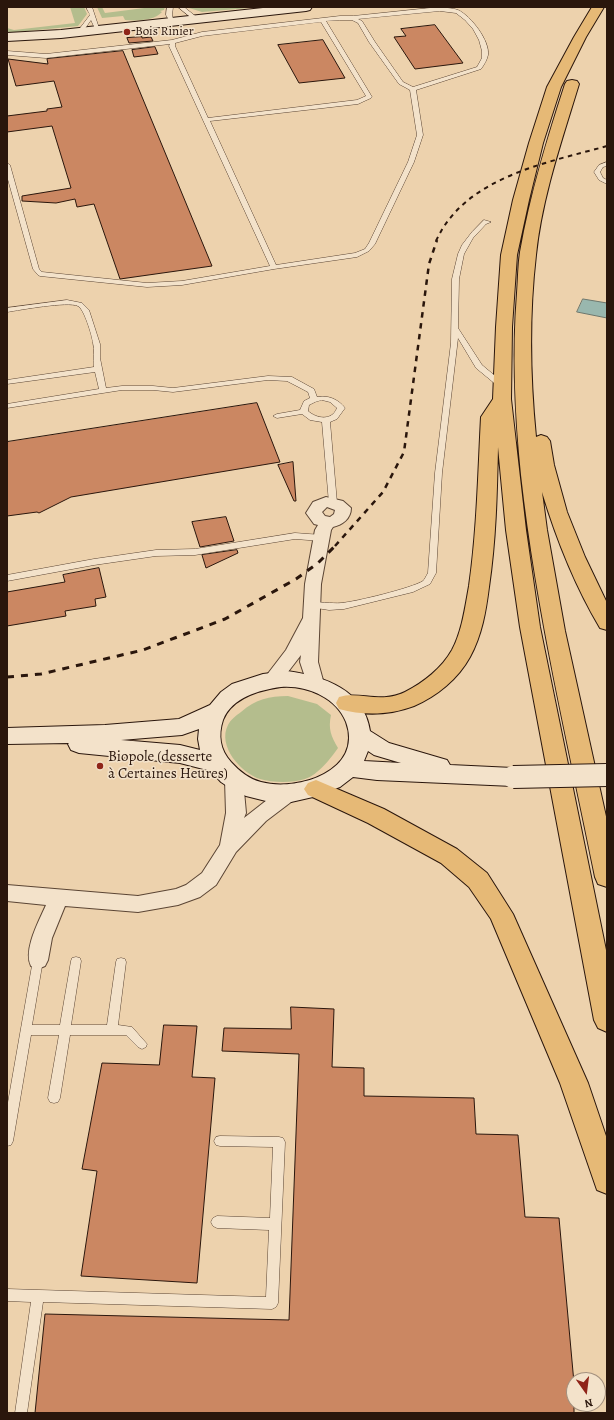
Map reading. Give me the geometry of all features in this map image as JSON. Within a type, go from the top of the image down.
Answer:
[{"type":"highway","points":[[598,7],[580,37],[554,87],[536,143],[521,200],[509,255],[502,392],[516,530],[530,627],[607,1020]]},
{"type":"highway","points":[[607,18],[569,88],[538,201],[528,254],[523,325],[523,394],[528,452],[543,561],[555,631],[607,877]]},
{"type":"highway","points":[[347,703],[371,707],[390,705],[408,700],[432,685],[451,669],[465,646],[475,611],[483,561],[490,417],[502,392]]},
{"type":"highway","points":[[523,394],[537,412],[547,478],[571,546],[607,623]]},
{"type":"highway","points":[[316,788],[376,816],[449,856],[478,880],[501,914],[567,1068],[607,1180]]},
{"type":"street","points":[[7,37],[52,35],[172,22],[203,22],[306,7]]},
{"type":"street","points":[[7,41],[52,35]]},
{"type":"street","points":[[315,684],[309,662],[314,584],[323,530],[328,522],[335,521],[343,514],[343,509],[339,505],[333,503]]},
{"type":"street","points":[[272,680],[294,653],[312,611]]},
{"type":"street","points":[[272,680],[301,681],[315,684],[333,692],[347,703],[357,719],[360,736],[357,753],[348,768],[334,780],[316,788],[288,794],[259,791],[234,780],[216,763],[209,746],[209,728],[216,711],[226,700],[255,684],[272,680]]},
{"type":"street","points":[[12,735],[105,733],[182,727],[216,711]]},
{"type":"street","points":[[12,735],[113,748],[180,754],[216,763]]},
{"type":"street","points":[[360,736],[382,749],[469,775]]},
{"type":"street","points":[[348,768],[377,771],[513,777],[607,775]]},
{"type":"street","points":[[229,846],[236,813],[234,780]]},
{"type":"street","points":[[7,893],[138,904],[178,897],[193,891],[209,879],[229,846],[259,816],[288,794]]},
{"type":"street","points":[[38,960],[42,938],[59,897]]},
{"type":"lane","points":[[89,7],[98,30]]},
{"type":"lane","points":[[170,7],[169,15],[172,22]]},
{"type":"lane","points":[[181,7],[203,22],[202,34]]},
{"type":"lane","points":[[7,53],[46,56],[173,42],[202,34],[323,20],[450,9],[457,12],[470,22],[485,51],[484,60],[479,68],[413,89],[401,83],[372,42],[363,26],[360,22],[353,18]]},
{"type":"lane","points":[[80,32],[92,15]]},
{"type":"lane","points":[[207,120],[358,102],[369,97],[323,20]]},
{"type":"lane","points":[[173,42],[172,46],[274,267]]},
{"type":"lane","points":[[7,165],[36,269],[40,274],[147,285],[182,283],[274,267],[357,255],[367,250],[372,244],[411,162],[420,135],[413,89]]},
{"type":"lane","points":[[607,164],[600,166],[597,172],[601,178],[607,182]]},
{"type":"lane","points":[[312,611],[329,607],[344,606],[419,588],[430,578],[432,574],[440,458],[453,356],[455,329],[454,293],[461,253],[470,237],[484,222],[488,222]]},
{"type":"lane","points":[[7,310],[67,302],[80,304],[86,310],[97,344],[96,358],[104,391]]},
{"type":"lane","points":[[455,329],[479,366],[502,392]]},
{"type":"lane","points":[[7,382],[98,368]]},
{"type":"lane","points":[[7,406],[122,388],[153,388],[173,390],[268,378],[289,379],[311,391],[314,399]]},
{"type":"lane","points":[[277,416],[304,412],[313,419],[326,420],[334,418],[340,413],[341,408],[338,403],[331,399],[322,398],[307,402],[303,407],[304,412]]},
{"type":"lane","points":[[326,420],[333,503]]},
{"type":"lane","points":[[7,578],[94,562],[156,553],[195,552],[294,536],[322,538]]},
{"type":"lane","points":[[7,1142],[38,960]]},
{"type":"lane","points":[[54,1098],[76,961]]},
{"type":"lane","points":[[112,1030],[121,962]]},
{"type":"lane","points":[[26,1030],[128,1030],[142,1044]]},
{"type":"lane","points":[[7,1295],[272,1303],[279,1142],[220,1141]]},
{"type":"lane","points":[[217,1222],[275,1224]]},
{"type":"lane","points":[[22,1413],[38,1296]]},
{"type":"green space","points":[[70,7],[84,7],[87,14],[78,26],[7,33],[7,28],[14,30],[75,23]]},
{"type":"green space","points":[[97,7],[102,7],[105,13],[152,7],[165,7],[164,10],[160,11],[162,12],[159,15],[150,19],[125,20],[123,16],[102,18]]},
{"type":"green space","points":[[186,7],[261,7],[202,12]]},
{"type":"green space","points":[[288,696],[317,704],[331,715],[331,732],[338,748],[315,774],[305,779],[283,782],[260,779],[245,771],[233,758],[228,750],[225,733],[230,721],[257,701]]},
{"type":"water","points":[[583,299],[607,303],[607,318],[577,312]]},
{"type":"building","points":[[435,25],[463,63],[415,69],[394,37],[406,36],[401,29]]},
{"type":"building","points":[[151,37],[153,41],[129,43],[127,38]]},
{"type":"building","points":[[323,40],[345,78],[299,83],[278,45]]},
{"type":"building","points":[[155,47],[158,54],[134,57],[132,50]]},
{"type":"building","points":[[123,51],[212,266],[120,279],[94,204],[77,207],[75,199],[56,203],[22,201],[22,196],[71,188],[52,126],[7,132],[7,116],[47,111],[47,109],[62,107],[54,81],[16,86],[8,59],[48,64],[47,59]]},
{"type":"building","points":[[257,403],[280,462],[71,497],[39,513],[7,516],[7,442]]},
{"type":"building","points":[[293,462],[296,501],[294,501],[278,465]]},
{"type":"building","points":[[226,517],[234,541],[200,547],[192,522]]},
{"type":"building","points":[[237,550],[238,553],[206,568],[202,555]]},
{"type":"building","points":[[99,568],[106,597],[95,599],[96,606],[65,611],[66,616],[7,626],[7,592],[65,582],[63,575]]},
{"type":"building","points":[[291,1007],[334,1009],[332,1067],[364,1068],[364,1096],[474,1098],[476,1134],[518,1135],[525,1217],[559,1218],[573,1372],[566,1372],[566,1412],[574,1413],[35,1413],[45,1314],[289,1320],[299,1054],[222,1051],[224,1028],[291,1029]]},
{"type":"building","points":[[164,1025],[197,1026],[192,1077],[215,1078],[197,1283],[81,1276],[97,1171],[82,1169],[102,1063],[159,1065]]},
{"type":"railway","points":[[436,241],[449,219],[466,202],[487,187],[534,167],[607,146]]},
{"type":"railway","points":[[335,546],[383,492],[404,452],[429,264],[437,240]]},
{"type":"railway","points":[[7,677],[41,674],[143,650],[225,619],[296,579],[318,563],[335,546]]},
{"type":"place","name":"Bois Rinier","points":[[127,32]]},
{"type":"place","name":"Biopole (desserte à Certaines Heures)","points":[[100,766]]}]
